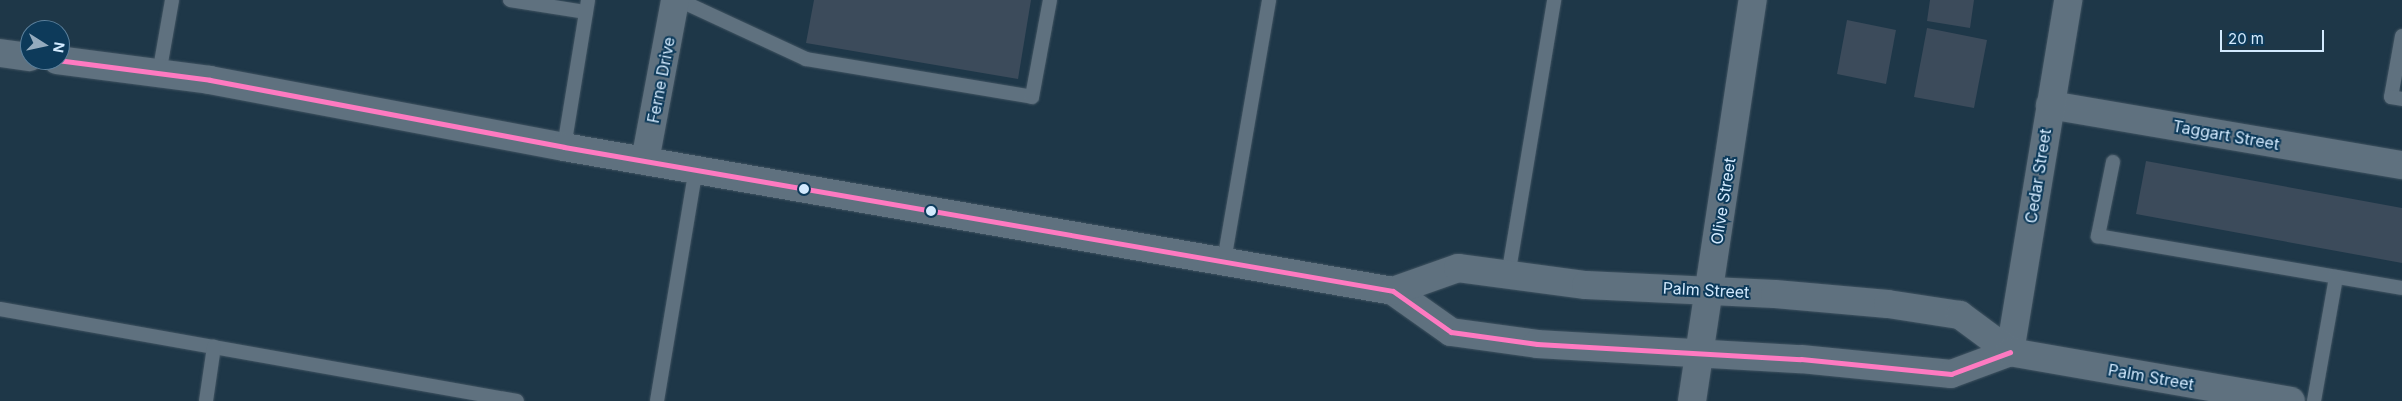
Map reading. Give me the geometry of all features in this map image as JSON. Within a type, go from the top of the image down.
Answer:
[{"type":"main road","name":"Ferne Drive","points":[[645,160],[675,0]]},
{"type":"main road","name":"Olive Street","points":[[1692,401],[1753,0]]},
{"type":"main road","name":"Cedar Street","points":[[2010,352],[2068,0]]},
{"type":"main road","points":[[0,53],[20,56]]},
{"type":"main road","name":"Palm Street","points":[[70,62],[210,80],[564,147],[1393,291],[1451,332],[1537,344],[1863,364],[1951,374],[2010,352]]},
{"type":"main road","name":"Taggart Street","points":[[2050,106],[2402,165]]},
{"type":"main road","name":"Palm Street","points":[[1393,291],[1458,268],[1586,285],[1709,290],[1888,304],[1960,315],[2010,352],[2291,401]]},
{"type":"lane","points":[[159,74],[172,0]]},
{"type":"lane","points":[[510,0],[587,6],[564,147]]},
{"type":"lane","points":[[678,0],[806,59],[1032,97],[1050,0]]},
{"type":"lane","points":[[1224,261],[1269,0]]},
{"type":"lane","points":[[1508,276],[1554,0]]},
{"type":"lane","points":[[2402,36],[2392,97],[2402,99]]},
{"type":"lane","points":[[2113,162],[2098,236],[2402,288]]},
{"type":"lane","points":[[657,401],[696,169]]},
{"type":"lane","points":[[2314,401],[2336,277]]},
{"type":"lane","points":[[0,309],[517,401]]},
{"type":"lane","points":[[206,401],[214,347]]},
{"type":"building","points":[[814,0],[1031,0],[1018,79],[806,43]]},
{"type":"building","points":[[1930,0],[1974,0],[1970,28],[1927,21]]},
{"type":"building","points":[[1847,20],[1896,30],[1886,84],[1837,74]]},
{"type":"building","points":[[1927,28],[1987,40],[1974,108],[1914,97]]},
{"type":"building","points":[[2146,161],[2402,208],[2402,263],[2136,214]]},
{"type":"transit line","points":[[70,62],[210,80],[564,147],[1393,291],[1451,332],[1537,344],[1801,359],[1951,374],[2010,352]]}]
